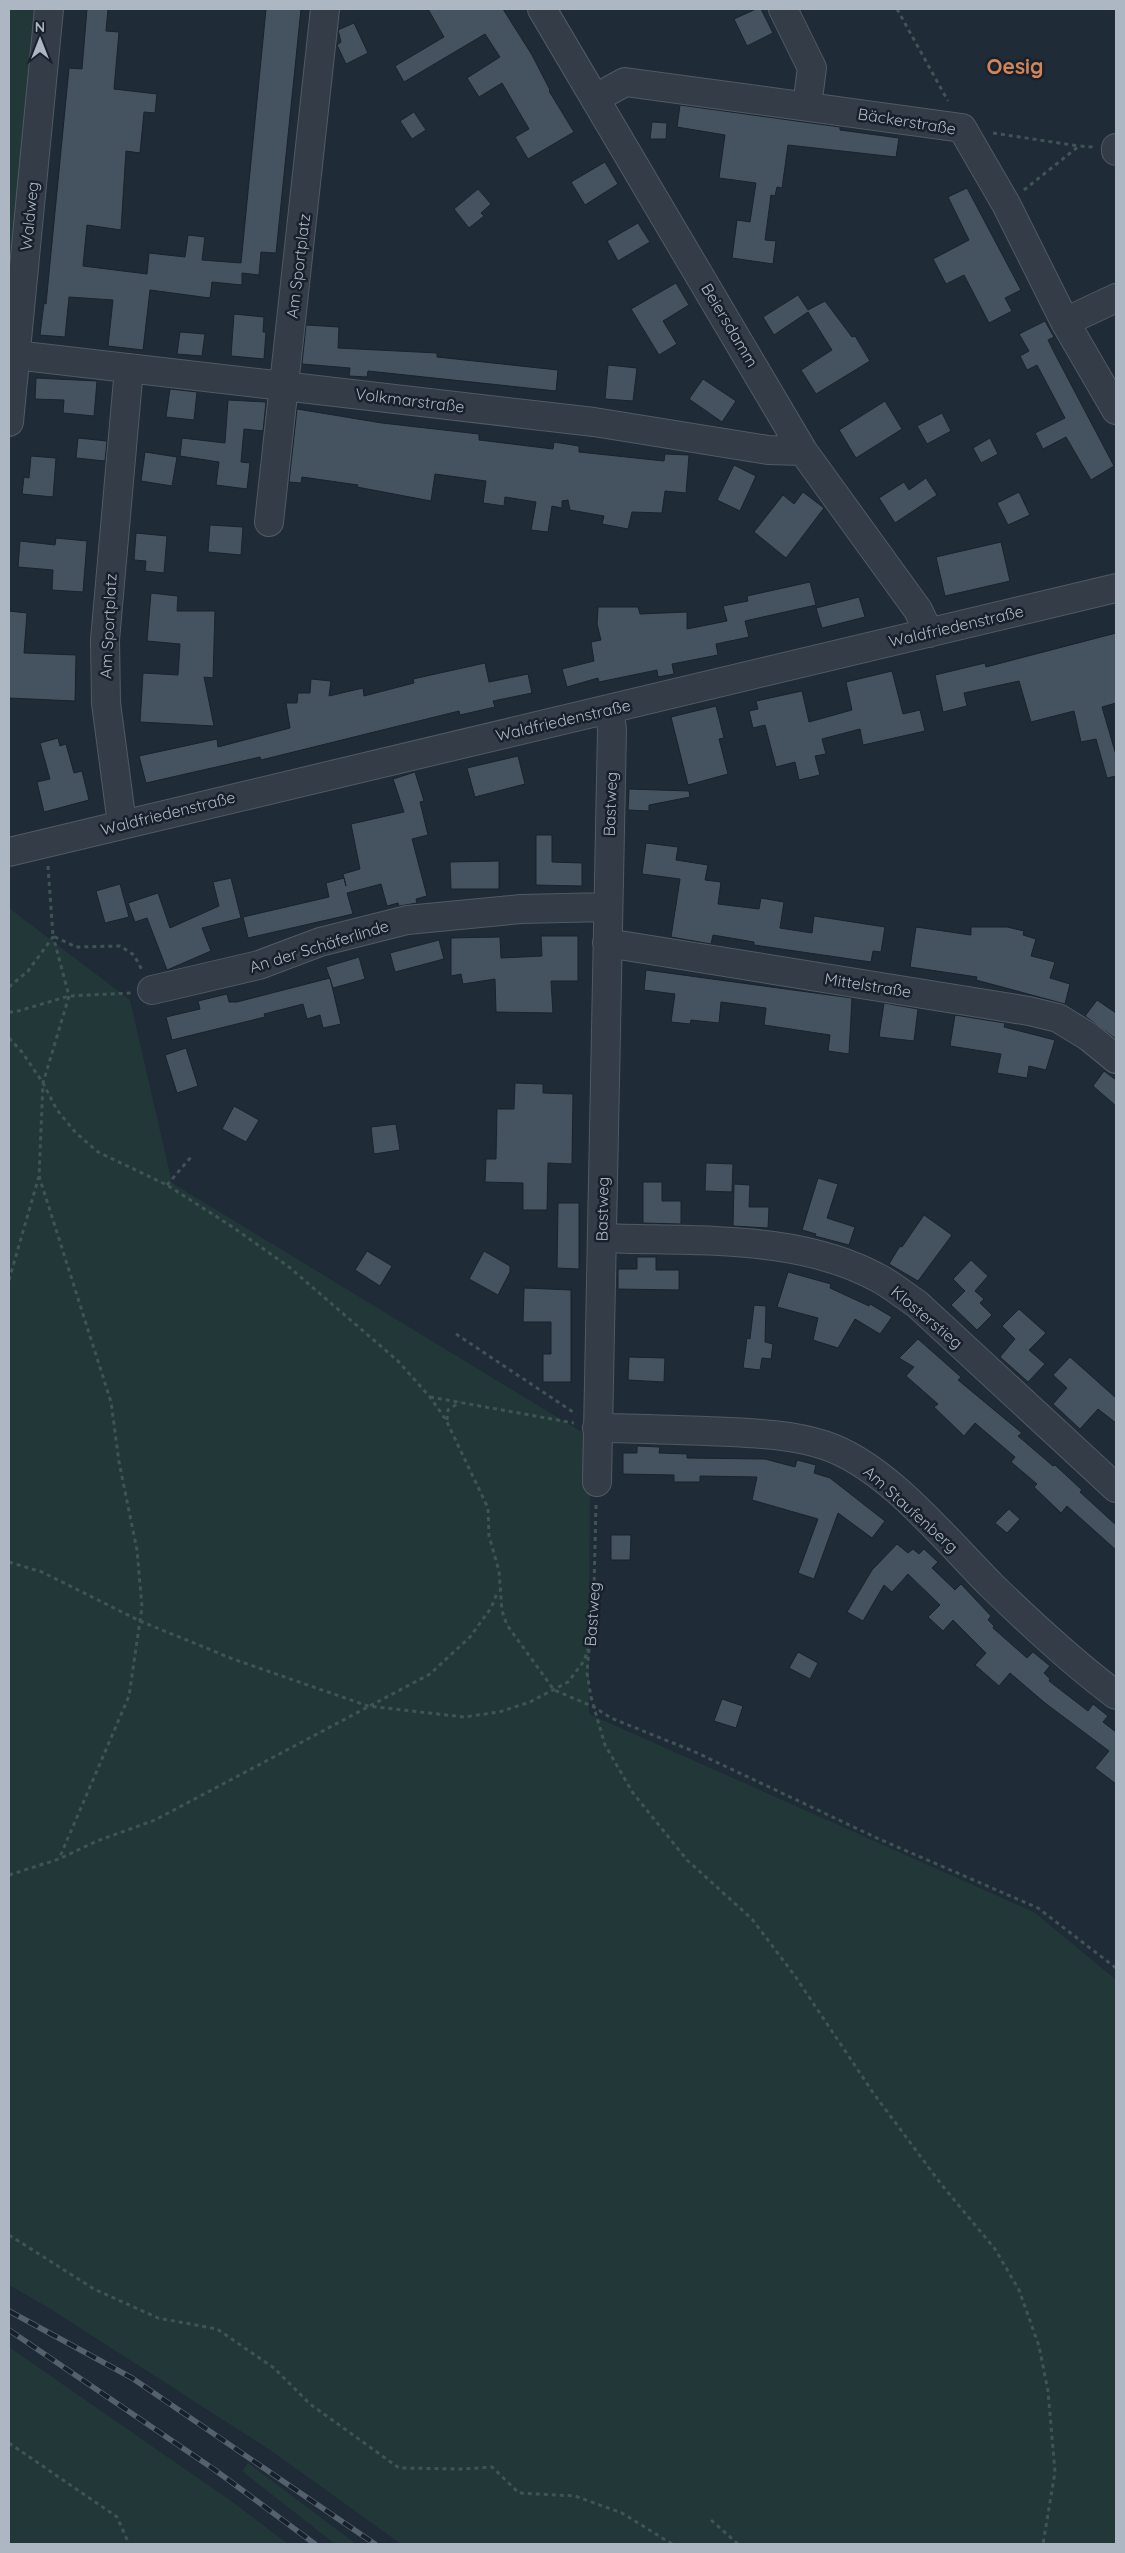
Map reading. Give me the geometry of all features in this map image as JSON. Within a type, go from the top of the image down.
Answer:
[{"type":"street","name":"Waldweg","points":[[9,422],[49,9]]},
{"type":"street","name":"Am Sportplatz","points":[[268,522],[283,384],[297,282],[325,9]]},
{"type":"street","name":"Beiersdamm","points":[[542,9],[804,451],[918,610],[929,633]]},
{"type":"street","points":[[783,9],[812,68],[807,106]]},
{"type":"street","name":"Bäckerstraße","points":[[596,98],[625,82],[962,128],[1006,204],[1065,322],[1116,410]]},
{"type":"street","points":[[1065,322],[1116,298]]},
{"type":"street","name":"Volkmarstraße","points":[[15,355],[283,384],[594,422],[768,450],[804,451]]},
{"type":"street","name":"Am Sportplatz","points":[[122,824],[106,703],[105,640],[129,368]]},
{"type":"street","name":"Waldfriedenstraße","points":[[9,852],[45,845],[122,824],[609,710],[1116,588]]},
{"type":"street","name":"Bastweg","points":[[597,1482],[612,729],[609,710]]},
{"type":"street","name":"An der Schäferlinde","points":[[152,990],[259,965],[320,942],[407,920],[521,909],[607,907]]},
{"type":"street","name":"Mittelstraße","points":[[607,943],[642,947],[1029,1011],[1058,1018],[1089,1037],[1116,1059]]},
{"type":"street","name":"Klosterstieg","points":[[602,1238],[774,1246],[847,1264],[882,1280],[917,1304],[1116,1488]]},
{"type":"street","name":"Am Staufenberg","points":[[597,1428],[719,1432],[787,1437],[824,1445],[858,1461],[885,1481],[925,1518],[1044,1636],[1116,1695]]},
{"type":"path","points":[[897,9],[962,128],[1078,146],[1116,149]]},
{"type":"path","points":[[1006,204],[1078,146]]},
{"type":"path","points":[[9,1280],[39,1176],[43,1083],[69,996],[53,936],[51,880],[45,845]]},
{"type":"path","points":[[9,986],[28,971],[53,936]]},
{"type":"path","points":[[9,1012],[15,1012],[69,996],[152,990],[134,954],[120,946],[76,947],[53,936]]},
{"type":"path","points":[[9,1038],[22,1052],[43,1083],[57,1110],[76,1133],[98,1152],[167,1185],[289,1267],[398,1361],[430,1397],[446,1420],[488,1508],[489,1536],[499,1571],[499,1589],[507,1625],[554,1690],[594,1707],[611,1718],[693,1751],[880,1839],[1038,1908],[1116,1968]]},
{"type":"path","points":[[167,1185],[191,1156]]},
{"type":"path","points":[[39,1176],[111,1402],[119,1462],[137,1550],[142,1607],[129,1696],[59,1859]]},
{"type":"path","points":[[456,1334],[597,1428]]},
{"type":"path","points":[[430,1397],[597,1428]]},
{"type":"path","points":[[446,1420],[448,1410],[460,1402]]},
{"type":"path","name":"Bastweg","points":[[597,1482],[594,1588],[587,1673],[594,1707],[606,1745],[632,1793],[687,1860],[752,1919],[795,1976],[874,2094],[941,2184],[995,2249],[1019,2290],[1039,2346],[1048,2391],[1055,2472],[1043,2544]]},
{"type":"path","points":[[9,1562],[42,1572],[140,1621],[233,1659],[368,1706],[464,1716],[499,1712],[530,1702],[554,1690],[576,1674],[584,1662],[590,1644]]},
{"type":"path","points":[[9,1875],[59,1859],[97,1841],[154,1820],[430,1674],[470,1637],[491,1608],[499,1589]]},
{"type":"path","points":[[9,2235],[94,2289],[158,2318],[217,2329],[274,2368],[310,2404],[399,2468],[462,2469],[492,2466],[520,2493],[575,2496],[622,2513],[672,2544]]},
{"type":"path","points":[[9,2443],[117,2517],[129,2544]]},
{"type":"path","points":[[711,2520],[738,2544]]},
{"type":"green space","points":[[9,9],[47,9],[9,367]]},
{"type":"green space","points":[[9,908],[130,1000],[172,1183],[590,1437],[589,1714],[1034,1912],[1116,1980],[1116,2544],[401,2544],[273,2452],[49,2308],[9,2285]]},
{"type":"green space","points":[[9,2347],[231,2501],[288,2544],[9,2544]]},
{"type":"green space","points":[[248,2463],[356,2544],[335,2544],[242,2471]]},
{"type":"building","points":[[87,9],[108,9],[106,31],[119,32],[114,89],[157,94],[155,113],[144,112],[140,153],[126,151],[121,230],[87,225],[83,266],[147,274],[149,253],[185,257],[188,235],[205,237],[202,260],[241,263],[266,9],[301,9],[276,253],[261,252],[259,275],[242,273],[242,285],[212,282],[210,298],[150,290],[143,350],[108,346],[113,300],[69,297],[65,337],[40,335],[44,303],[46,304],[69,68],[82,69]]},
{"type":"building","points":[[428,9],[503,9],[532,55],[549,91],[574,132],[528,159],[515,137],[529,129],[502,83],[479,97],[467,78],[500,57],[485,34],[404,82],[395,66],[444,37]]},
{"type":"building","points":[[756,9],[761,9],[773,33],[747,46],[734,19]]},
{"type":"building","points":[[354,23],[368,53],[346,64],[337,45],[341,42],[338,30]]},
{"type":"building","points":[[680,105],[840,127],[840,130],[899,138],[896,157],[788,145],[782,188],[777,187],[775,196],[771,195],[765,240],[776,241],[773,264],[732,258],[737,220],[750,222],[756,183],[719,178],[725,135],[677,127]]},
{"type":"building","points":[[414,112],[426,130],[412,139],[400,121]]},
{"type":"building","points":[[652,122],[667,123],[666,139],[650,139]]},
{"type":"building","points":[[605,162],[618,184],[585,205],[571,182]]},
{"type":"building","points":[[967,188],[1021,290],[1005,298],[1012,311],[989,323],[964,275],[946,284],[933,259],[969,240],[948,197]]},
{"type":"building","points":[[478,189],[491,204],[481,213],[484,216],[469,228],[454,209]]},
{"type":"building","points":[[638,223],[650,242],[618,261],[607,241]]},
{"type":"building","points":[[676,283],[689,305],[663,321],[677,344],[659,355],[631,309]]},
{"type":"building","points":[[798,295],[808,310],[825,301],[852,337],[855,336],[870,361],[816,394],[801,370],[832,350],[808,312],[774,335],[763,317]]},
{"type":"building","points":[[234,314],[264,317],[263,332],[266,332],[264,359],[231,356]]},
{"type":"building","points":[[1045,321],[1054,337],[1048,340],[1114,466],[1091,480],[1066,437],[1043,449],[1035,433],[1065,418],[1037,365],[1027,370],[1020,356],[1029,351],[1019,334]]},
{"type":"building","points":[[306,325],[339,327],[338,348],[437,353],[437,357],[558,370],[556,391],[368,371],[367,377],[349,376],[350,368],[302,364]]},
{"type":"building","points":[[180,332],[205,334],[202,356],[177,354]]},
{"type":"building","points":[[608,365],[637,368],[633,401],[605,399]]},
{"type":"building","points":[[36,378],[97,381],[94,416],[63,413],[64,400],[35,399]]},
{"type":"building","points":[[703,379],[736,401],[722,422],[689,399]]},
{"type":"building","points":[[170,389],[197,392],[194,420],[166,417]]},
{"type":"building","points":[[228,400],[266,402],[263,431],[244,429],[241,462],[250,463],[247,489],[216,485],[219,462],[180,456],[182,438],[225,443]]},
{"type":"building","points":[[885,401],[902,429],[856,458],[839,430]]},
{"type":"building","points":[[297,409],[382,423],[479,434],[479,440],[553,449],[554,442],[579,446],[579,452],[664,461],[665,454],[689,455],[686,493],[665,491],[662,513],[632,512],[628,529],[602,524],[604,516],[570,510],[568,500],[562,501],[562,508],[552,506],[548,532],[531,530],[536,502],[505,497],[504,506],[483,503],[486,481],[435,474],[431,501],[357,487],[358,485],[302,477],[301,483],[289,482]]},
{"type":"building","points":[[942,413],[951,431],[927,444],[917,426]]},
{"type":"building","points":[[78,438],[107,441],[105,461],[76,458]]},
{"type":"building","points":[[990,438],[998,454],[981,463],[973,448]]},
{"type":"building","points":[[145,452],[177,457],[172,486],[141,481]]},
{"type":"building","points":[[31,456],[56,458],[53,497],[22,494],[24,477],[29,478]]},
{"type":"building","points":[[734,465],[756,476],[740,511],[717,500]]},
{"type":"building","points":[[926,478],[937,495],[895,523],[879,498],[904,482],[909,490]]},
{"type":"building","points":[[803,492],[824,508],[786,558],[754,532],[783,495],[794,504]]},
{"type":"building","points":[[1019,492],[1030,515],[1008,525],[997,503]]},
{"type":"building","points":[[210,525],[243,527],[241,555],[208,552]]},
{"type":"building","points":[[136,533],[167,536],[164,573],[145,571],[146,561],[134,560]]},
{"type":"building","points":[[56,538],[87,541],[83,592],[52,590],[53,570],[18,567],[20,541],[55,545]]},
{"type":"building","points":[[1001,542],[1010,581],[945,596],[936,557]]},
{"type":"building","points":[[810,582],[816,605],[745,621],[749,637],[716,644],[718,655],[672,664],[674,674],[658,677],[657,670],[599,682],[598,678],[567,687],[562,669],[594,661],[591,642],[601,640],[597,624],[598,607],[638,607],[640,614],[687,612],[687,629],[727,621],[723,606],[748,601],[747,596]]},
{"type":"building","points":[[151,593],[178,596],[177,611],[215,611],[213,678],[204,677],[214,726],[140,722],[143,673],[178,675],[180,644],[147,641]]},
{"type":"building","points":[[859,597],[865,617],[822,628],[816,608]]},
{"type":"building","points":[[9,611],[27,613],[24,653],[76,655],[75,701],[9,698]]},
{"type":"building","points":[[1116,633],[1116,703],[1102,707],[1116,755],[1116,776],[1107,778],[1096,739],[1081,742],[1074,711],[1031,722],[1019,681],[964,693],[967,706],[943,712],[935,675],[985,663],[986,667]]},
{"type":"building","points":[[485,663],[489,682],[528,674],[532,693],[493,701],[495,707],[460,715],[459,711],[261,760],[260,757],[146,783],[139,756],[217,739],[218,747],[290,728],[286,703],[297,703],[298,693],[310,693],[311,679],[331,681],[329,696],[363,688],[364,696],[414,683],[413,679]]},
{"type":"building","points":[[892,671],[903,714],[920,710],[925,731],[863,745],[860,729],[822,739],[826,754],[815,756],[820,775],[799,780],[795,762],[776,767],[765,725],[753,728],[749,711],[758,709],[756,701],[802,691],[809,722],[852,710],[846,682]]},
{"type":"building","points":[[716,706],[724,738],[719,739],[728,774],[688,785],[671,717]]},
{"type":"building","points":[[58,738],[60,746],[66,744],[74,773],[82,771],[89,800],[44,812],[37,782],[50,779],[40,743]]},
{"type":"building","points":[[518,756],[525,784],[475,797],[467,768]]},
{"type":"building","points":[[415,772],[424,801],[420,802],[428,835],[412,839],[427,896],[416,899],[417,903],[399,906],[398,903],[387,906],[381,884],[347,893],[353,914],[248,938],[243,917],[329,897],[326,883],[344,878],[343,874],[360,869],[351,824],[404,812],[393,779]]},
{"type":"building","points":[[629,789],[689,791],[690,797],[649,805],[649,811],[628,810]]},
{"type":"building","points":[[536,835],[552,835],[552,862],[582,863],[582,886],[536,885]]},
{"type":"building","points":[[646,843],[678,847],[676,860],[708,865],[705,880],[721,882],[718,904],[759,909],[761,898],[784,902],[780,928],[812,933],[814,916],[885,927],[881,952],[873,951],[871,962],[754,945],[754,942],[713,935],[711,944],[671,937],[680,879],[642,874]]},
{"type":"building","points":[[499,861],[499,889],[451,889],[450,862]]},
{"type":"building","points":[[231,878],[241,918],[202,928],[211,951],[167,970],[147,918],[135,922],[128,903],[158,893],[170,928],[219,906],[213,882]]},
{"type":"building","points":[[120,884],[129,917],[105,923],[96,891]]},
{"type":"building","points":[[916,927],[971,935],[971,927],[1007,927],[1024,931],[1023,935],[1036,939],[1031,956],[1055,962],[1050,978],[1070,984],[1065,1004],[976,980],[977,977],[910,967]]},
{"type":"building","points":[[541,936],[578,936],[578,981],[551,981],[553,1013],[496,1012],[495,979],[463,984],[461,974],[451,976],[451,938],[500,937],[501,958],[542,956]]},
{"type":"building","points":[[439,940],[444,959],[395,972],[390,953]]},
{"type":"building","points":[[359,957],[365,979],[333,988],[326,967]]},
{"type":"building","points":[[646,970],[852,998],[849,1054],[828,1051],[830,1035],[764,1025],[766,1008],[721,1002],[719,1023],[691,1020],[690,1024],[671,1022],[675,994],[644,990]]},
{"type":"building","points":[[330,978],[341,1024],[323,1028],[320,1015],[307,1019],[303,1004],[264,1014],[265,1017],[172,1040],[166,1017],[200,1009],[198,1001],[227,994],[229,1002],[237,1002]]},
{"type":"building","points":[[1097,1000],[1116,1013],[1116,1039],[1085,1016]]},
{"type":"building","points":[[884,1003],[918,1009],[914,1041],[879,1037]]},
{"type":"building","points":[[955,1015],[1005,1023],[1004,1027],[1055,1040],[1046,1070],[1029,1066],[1027,1078],[997,1073],[1001,1054],[950,1046]]},
{"type":"building","points":[[186,1048],[198,1086],[177,1093],[165,1055]]},
{"type":"building","points":[[1104,1071],[1116,1080],[1116,1106],[1093,1086]]},
{"type":"building","points":[[515,1083],[543,1084],[543,1093],[573,1094],[572,1164],[548,1163],[547,1210],[523,1210],[523,1183],[485,1182],[486,1159],[496,1159],[497,1109],[514,1109]]},
{"type":"building","points":[[234,1106],[259,1120],[246,1142],[222,1129]]},
{"type":"building","points":[[396,1124],[400,1150],[374,1154],[371,1127]]},
{"type":"building","points":[[706,1163],[733,1164],[732,1192],[705,1191]]},
{"type":"building","points":[[818,1178],[838,1184],[827,1218],[855,1227],[849,1245],[815,1236],[816,1234],[802,1230]]},
{"type":"building","points":[[643,1182],[662,1182],[662,1201],[681,1201],[681,1224],[643,1223]]},
{"type":"building","points":[[734,1184],[750,1185],[749,1207],[769,1207],[768,1228],[733,1226]]},
{"type":"building","points":[[558,1203],[579,1203],[579,1269],[557,1268]]},
{"type":"building","points":[[924,1215],[952,1235],[918,1281],[889,1264],[900,1246],[902,1247]]},
{"type":"building","points":[[367,1251],[392,1266],[380,1286],[355,1270]]},
{"type":"building","points":[[484,1251],[510,1266],[510,1272],[498,1295],[469,1279]]},
{"type":"building","points":[[637,1257],[656,1257],[656,1270],[679,1270],[679,1290],[618,1289],[618,1269],[637,1269]]},
{"type":"building","points":[[971,1260],[988,1276],[975,1291],[984,1299],[980,1303],[992,1315],[977,1330],[951,1305],[965,1291],[953,1279]]},
{"type":"building","points":[[788,1272],[831,1284],[830,1288],[869,1306],[870,1304],[892,1317],[880,1334],[855,1319],[838,1348],[813,1340],[818,1318],[777,1307]]},
{"type":"building","points":[[524,1288],[571,1290],[571,1382],[543,1382],[543,1354],[551,1354],[551,1322],[523,1322]]},
{"type":"building","points":[[754,1305],[766,1306],[765,1342],[773,1344],[771,1359],[762,1358],[760,1370],[743,1368],[747,1338],[750,1339]]},
{"type":"building","points":[[1019,1309],[1046,1333],[1029,1350],[1045,1364],[1028,1382],[1000,1357],[1015,1339],[1002,1326]]},
{"type":"building","points":[[918,1339],[961,1377],[958,1380],[1022,1433],[1018,1436],[1053,1466],[1055,1465],[1082,1490],[1080,1492],[1116,1525],[1116,1550],[1067,1506],[1061,1513],[1034,1487],[1037,1484],[1011,1462],[1015,1457],[975,1423],[964,1436],[934,1407],[938,1404],[906,1376],[914,1367],[899,1358]]},
{"type":"building","points":[[629,1357],[665,1358],[664,1382],[628,1380]]},
{"type":"building","points":[[1070,1357],[1116,1398],[1116,1423],[1098,1409],[1080,1429],[1053,1404],[1067,1388],[1053,1375]]},
{"type":"building","points":[[637,1446],[660,1447],[659,1453],[687,1454],[687,1458],[765,1459],[795,1467],[797,1460],[816,1465],[814,1473],[830,1478],[885,1521],[872,1538],[838,1513],[814,1579],[798,1573],[818,1519],[752,1500],[757,1477],[700,1476],[700,1482],[674,1482],[674,1475],[623,1474],[623,1453],[637,1453]]},
{"type":"building","points":[[1009,1509],[1020,1519],[1007,1533],[995,1523]]},
{"type":"building","points":[[611,1535],[631,1535],[630,1560],[611,1560]]},
{"type":"building","points":[[897,1544],[908,1553],[913,1549],[919,1554],[924,1549],[938,1562],[932,1568],[955,1590],[961,1584],[991,1616],[988,1620],[994,1626],[993,1628],[1027,1658],[1033,1652],[1050,1666],[1044,1673],[1050,1679],[1049,1681],[1088,1711],[1093,1704],[1108,1716],[1103,1722],[1116,1732],[1116,1784],[1095,1768],[1109,1751],[1045,1703],[1010,1673],[999,1686],[975,1665],[986,1653],[953,1620],[943,1631],[928,1617],[940,1605],[908,1574],[892,1592],[884,1585],[863,1621],[847,1612],[872,1570]]},
{"type":"building","points":[[798,1652],[818,1663],[810,1679],[789,1668]]},
{"type":"building","points":[[722,1699],[743,1706],[736,1728],[714,1721]]},
{"type":"railway","points":[[9,2311],[132,2378],[375,2544]]},
{"type":"railway","points":[[9,2330],[215,2470],[315,2544]]},
{"type":"district","name":"Oesig","points":[[1015,67]]}]
